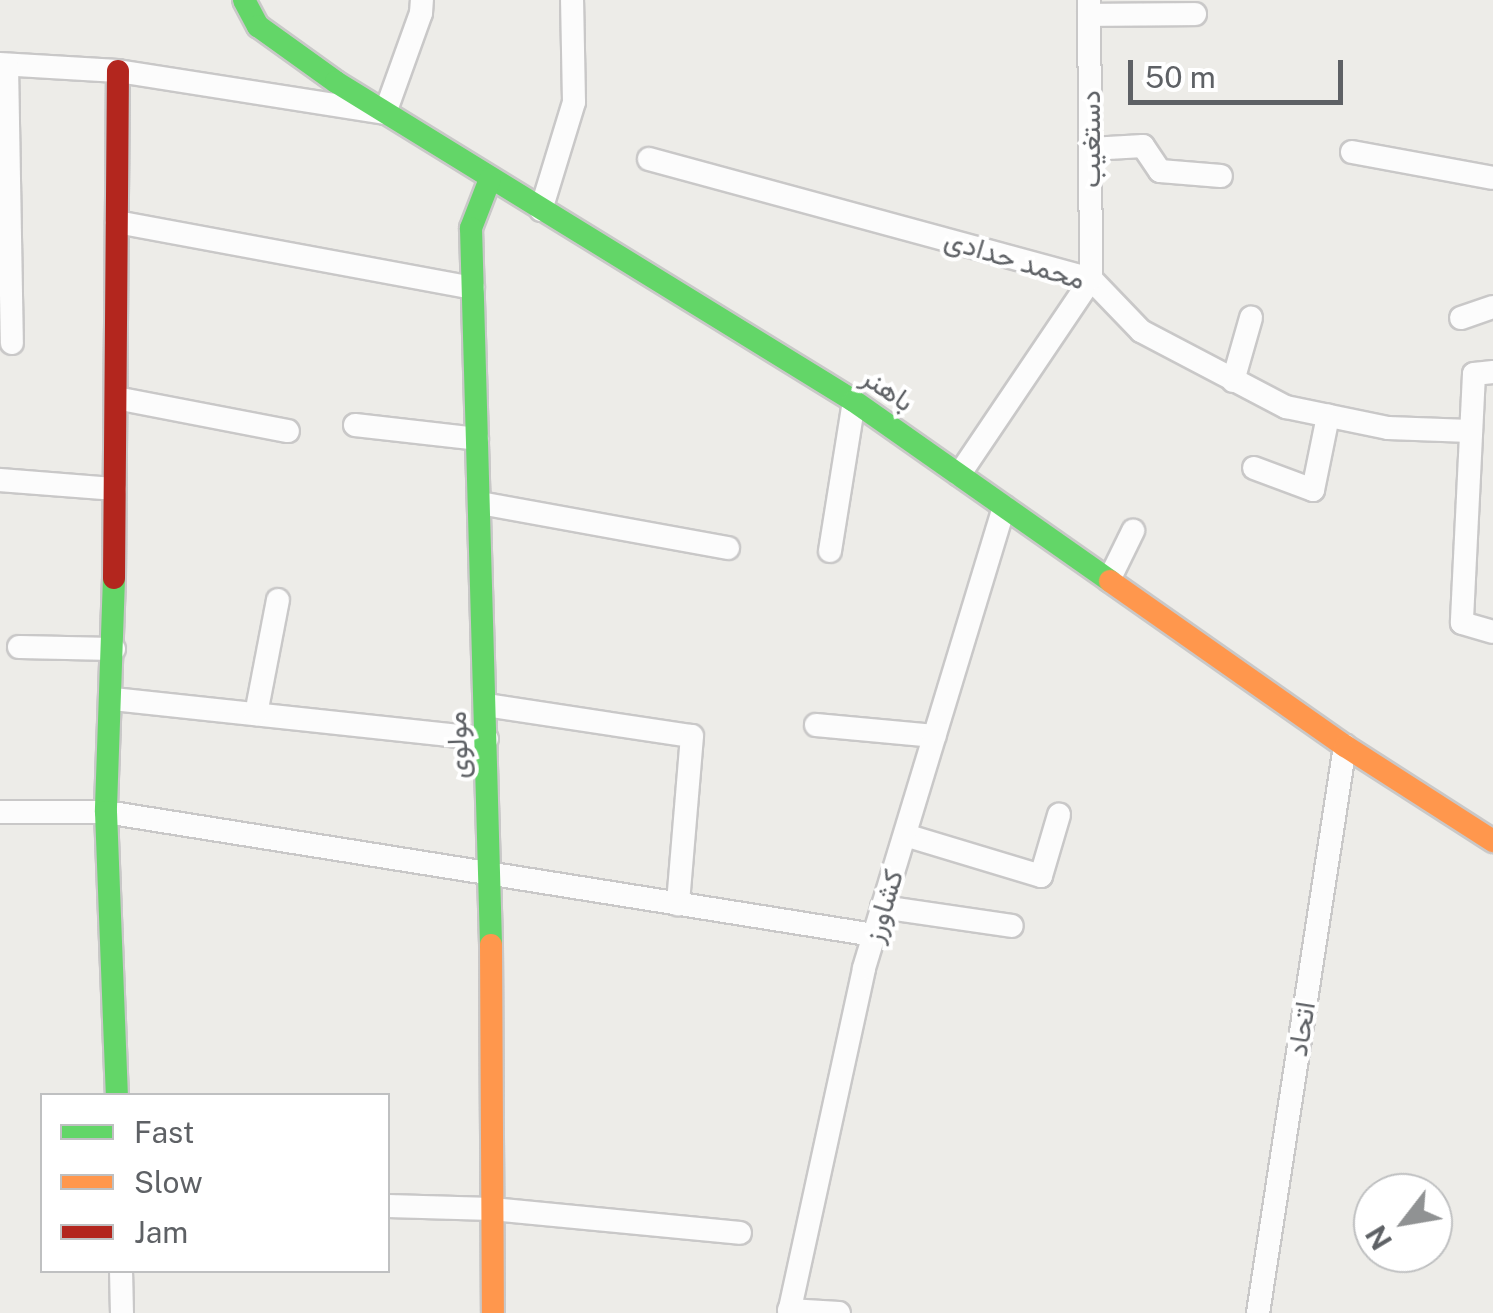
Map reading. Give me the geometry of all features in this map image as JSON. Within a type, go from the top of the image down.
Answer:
[{"type":"street","name":"باهنر","points":[[244,0],[258,26],[385,113],[854,401],[1345,746],[1493,842]]},
{"type":"street","points":[[12,343],[4,64],[118,71],[385,113],[421,13],[422,0]]},
{"type":"street","points":[[541,210],[574,102],[572,0]]},
{"type":"street","points":[[1089,7],[1195,14]]},
{"type":"street","name":"دستغیب","points":[[1089,7],[1091,279]]},
{"type":"street","points":[[116,1093],[106,812],[114,649],[118,71]]},
{"type":"street","points":[[1090,149],[1142,146],[1160,171],[1221,176]]},
{"type":"street","points":[[1352,152],[1493,178]]},
{"type":"street","name":"محمد حدادی","points":[[649,159],[1091,279],[1141,331],[1286,407],[1388,428],[1470,431]]},
{"type":"street","name":"مولوی","points":[[490,178],[471,228],[491,874],[493,1313]]},
{"type":"street","points":[[117,222],[473,288]]},
{"type":"street","points":[[959,475],[1091,279]]},
{"type":"street","points":[[1461,318],[1493,307]]},
{"type":"street","points":[[1233,381],[1251,318]]},
{"type":"street","points":[[1493,372],[1474,374],[1462,623],[1493,632]]},
{"type":"street","points":[[116,398],[288,432]]},
{"type":"street","points":[[830,551],[854,401]]},
{"type":"street","points":[[1254,468],[1313,490],[1328,416]]},
{"type":"street","points":[[354,425],[478,439]]},
{"type":"street","points":[[0,480],[115,488]]},
{"type":"street","points":[[480,503],[728,548]]},
{"type":"street","name":"کشاورز","points":[[789,1311],[874,934],[1004,507]]},
{"type":"street","points":[[1109,580],[1133,532]]},
{"type":"street","points":[[256,714],[278,600]]},
{"type":"street","points":[[19,647],[114,649]]},
{"type":"street","points":[[113,699],[487,740]]},
{"type":"street","points":[[486,705],[692,736],[678,904]]},
{"type":"street","points":[[816,725],[934,736]]},
{"type":"street","name":"اتحاد","points":[[1258,1313],[1345,746]]},
{"type":"street","points":[[0,812],[106,812],[874,934]]},
{"type":"street","points":[[904,834],[1041,876],[1060,815]]},
{"type":"street","points":[[882,908],[1012,926]]},
{"type":"street","points":[[390,1206],[492,1209],[740,1233]]},
{"type":"street","points":[[121,1273],[122,1313]]},
{"type":"street","points":[[789,1311],[839,1313]]},
{"type":"traffic: fast","points":[[244,0],[258,26],[336,82],[854,401],[1110,581]]},
{"type":"traffic: fast","points":[[490,179],[471,228],[491,945]]},
{"type":"traffic: fast","points":[[114,578],[106,812],[117,1093]]},
{"type":"traffic: slow","points":[[1110,581],[1345,746],[1493,841]]},
{"type":"traffic: slow","points":[[491,945],[493,1313]]},
{"type":"traffic: jam","points":[[114,578],[118,71]]}]
